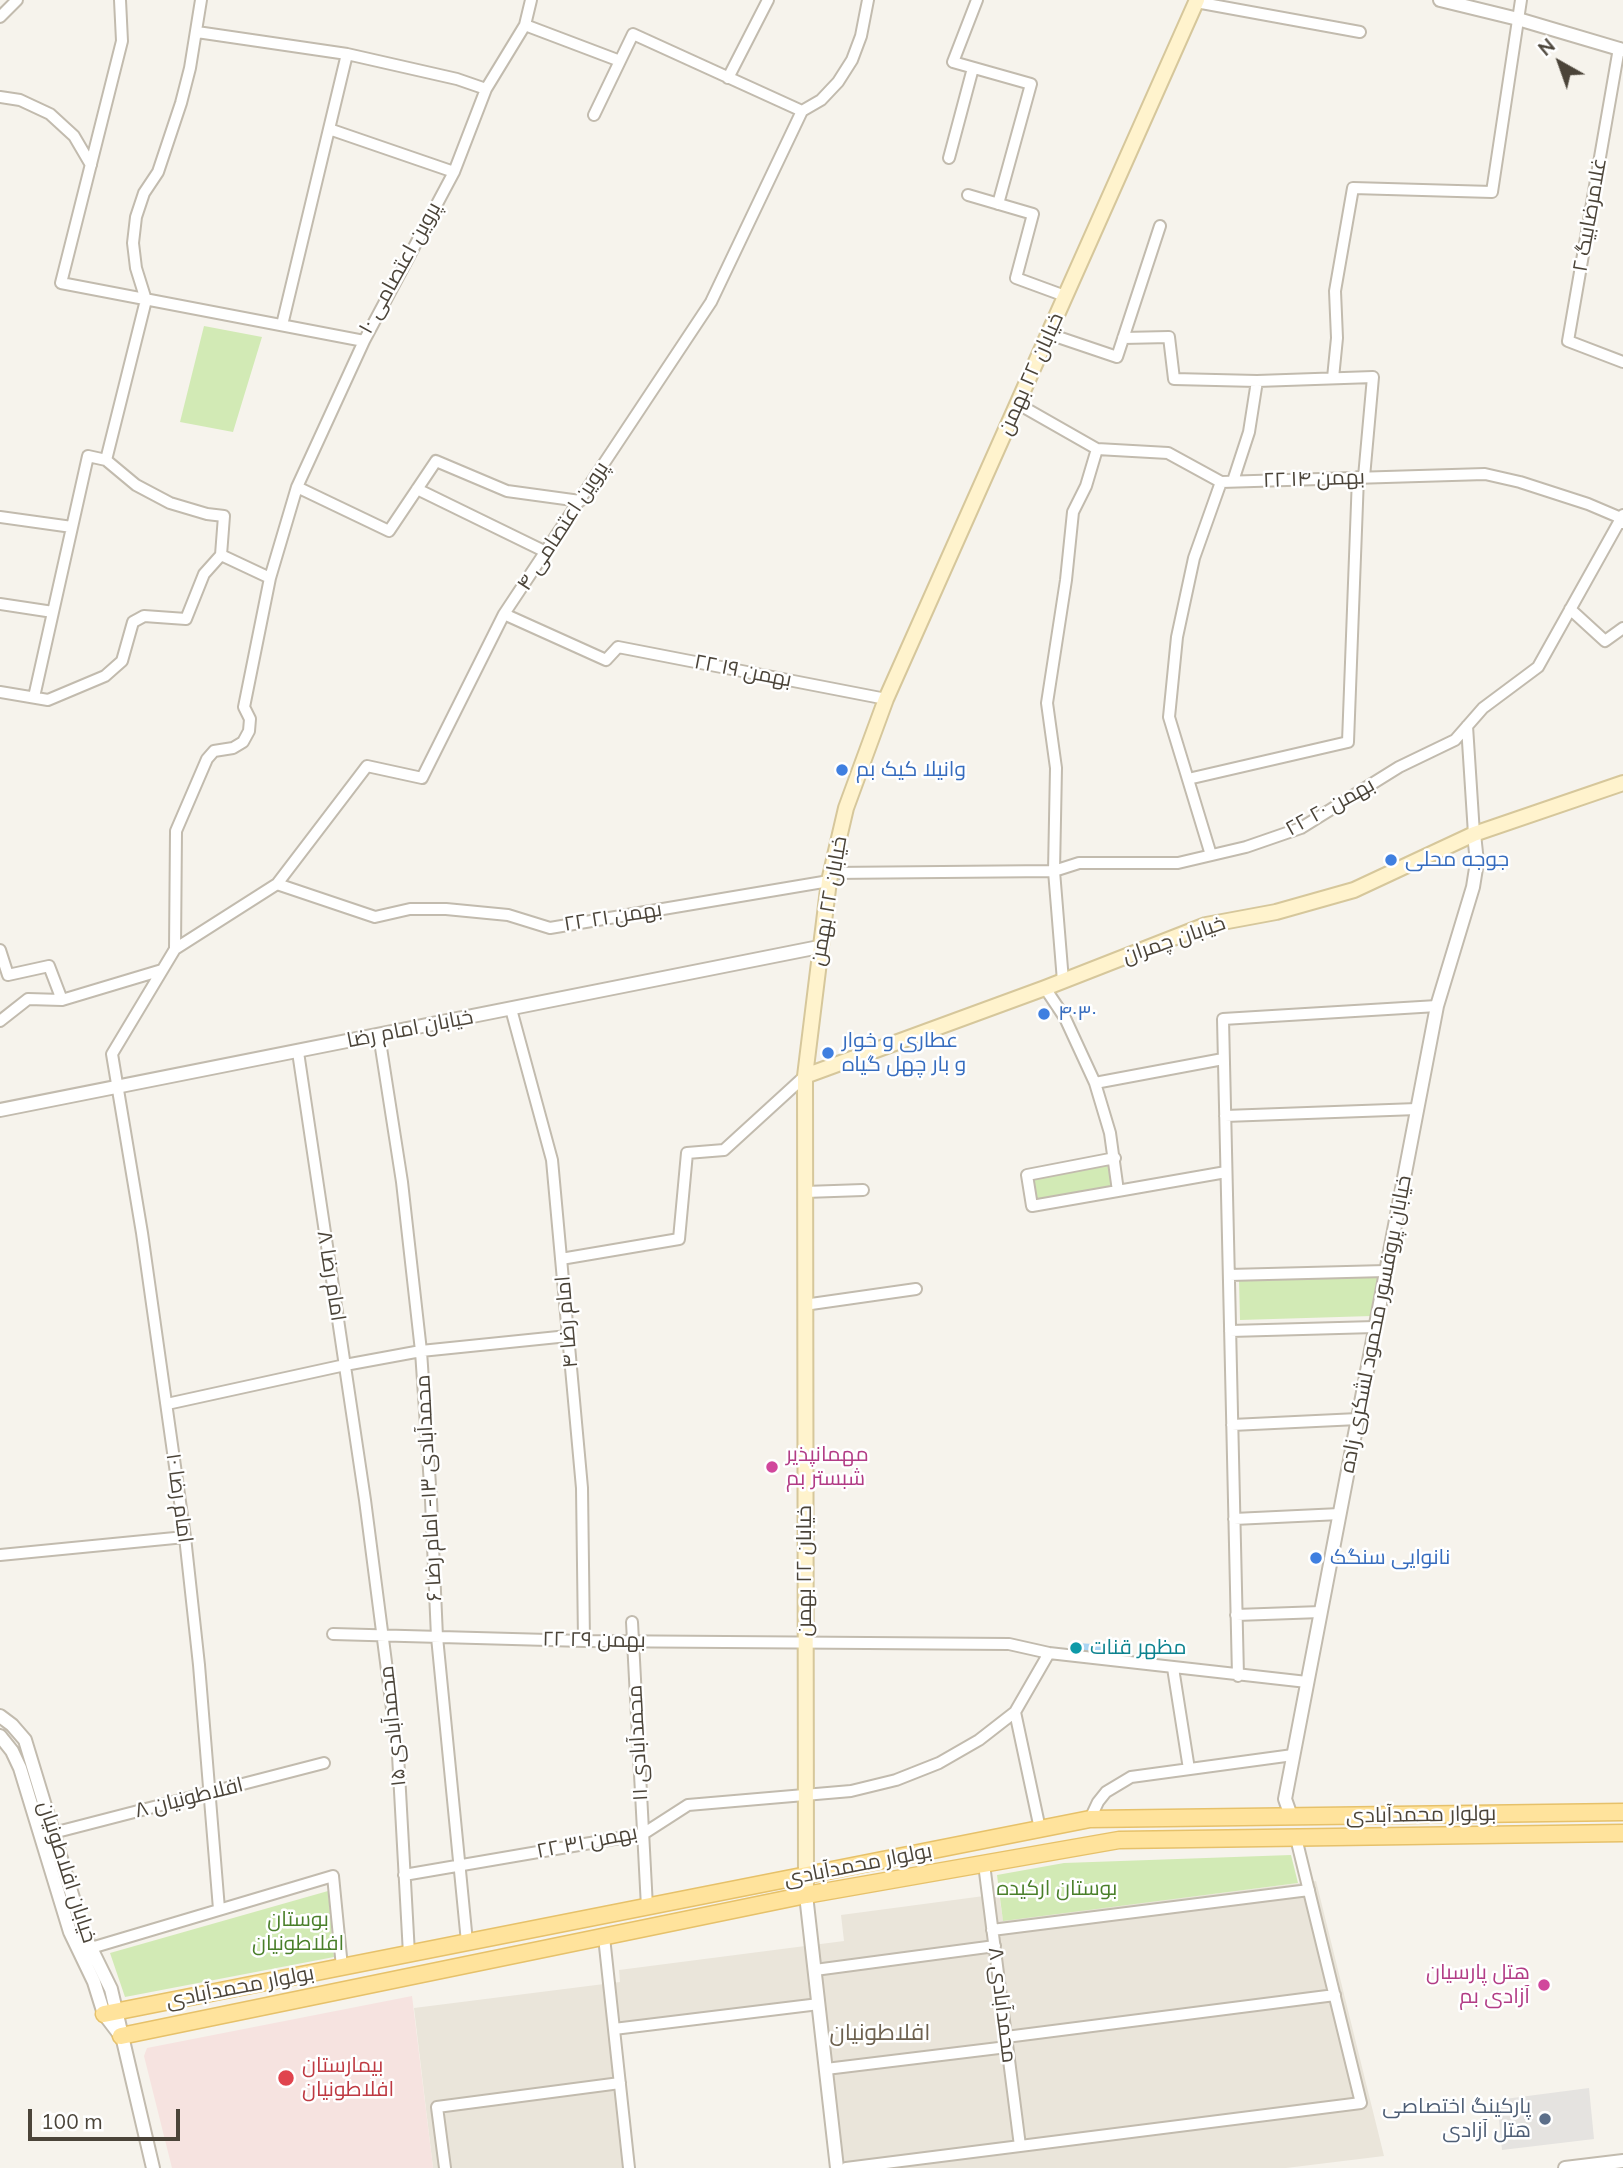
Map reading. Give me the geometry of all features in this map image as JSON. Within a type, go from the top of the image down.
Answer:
[{"type":"main road","name":"خیابان ۲۲ بهمن","points":[[806,1895],[805,1076],[819,947],[830,877],[846,808],[886,699],[1196,1]]},
{"type":"main road","name":"خیابان چمران","points":[[805,1076],[1045,988],[1206,925],[1276,912],[1353,890],[1474,834],[1623,783]]},
{"type":"main road","name":"بولوار محمدآبادی","points":[[111,2013],[1090,1819],[1623,1812]]},
{"type":"main road","points":[[1291,1816],[1296,1838]]},
{"type":"main road","name":"بولوار محمدآبادی","points":[[121,2036],[806,1895],[1119,1840],[1623,1833]]},
{"type":"main road","points":[[308,1974],[312,1997]]},
{"type":"street","points":[[0,17],[17,0]]},
{"type":"street","points":[[91,164],[122,41],[120,0]]},
{"type":"street","points":[[106,460],[146,299],[136,268],[133,243],[136,217],[144,193],[158,172],[181,103],[197,32],[201,0]]},
{"type":"street","name":"پروین اعتصامی ۱۰","points":[[91,164],[61,283],[364,341],[454,172],[486,89],[525,25],[531,0]]},
{"type":"street","points":[[728,78],[768,0]]},
{"type":"street","name":"پروین اعتصامی ۴","points":[[175,949],[277,884],[367,766],[422,778],[504,614],[711,302],[802,111],[821,100],[838,82],[852,60],[861,36],[868,0]]},
{"type":"street","points":[[977,0],[953,62],[1031,84],[998,204]]},
{"type":"street","points":[[1440,0],[1621,49]]},
{"type":"street","points":[[1333,378],[1337,338],[1335,292],[1353,188],[1492,192],[1521,0]]},
{"type":"street","points":[[1196,1],[1360,32]]},
{"type":"street","points":[[525,25],[620,61]]},
{"type":"street","points":[[197,32],[347,54],[457,79],[486,89]]},
{"type":"street","points":[[594,115],[633,34],[802,111]]},
{"type":"street","name":"غلامرضابیگ ۲","points":[[1621,49],[1568,341],[1623,362]]},
{"type":"street","points":[[282,325],[347,54]]},
{"type":"street","points":[[949,158],[973,68]]},
{"type":"street","points":[[0,97],[20,100],[50,114],[74,136],[91,164]]},
{"type":"street","points":[[328,129],[454,172]]},
{"type":"street","points":[[968,195],[1033,214],[1016,278],[1065,296]]},
{"type":"street","points":[[1049,334],[1117,357],[1160,226]]},
{"type":"street","points":[[1123,338],[1169,337],[1174,379],[1257,381],[1373,377],[1361,477],[1348,741],[1188,779]]},
{"type":"street","points":[[175,949],[176,831],[207,760],[214,751],[233,748],[243,742],[249,731],[250,719],[244,707],[270,578],[298,487],[364,341]]},
{"type":"street","points":[[1233,481],[1249,432],[1257,381]]},
{"type":"street","points":[[1018,404],[1097,449],[1168,453],[1221,482],[1194,558],[1177,637],[1169,717],[1211,855]]},
{"type":"street","points":[[1063,981],[1054,871],[1056,768],[1047,704],[1066,580],[1073,512],[1086,486],[1097,449]]},
{"type":"street","points":[[0,692],[34,697],[48,699],[105,676],[122,661],[133,622],[144,616],[186,619],[204,574],[221,555],[224,516],[206,514],[170,503],[136,485],[106,460],[88,456],[34,697]]},
{"type":"street","points":[[298,487],[389,531],[436,461],[507,491],[580,500]]},
{"type":"street","name":"۲۲ بهمن ۱۴","points":[[1221,482],[1485,474],[1554,492],[1622,520]]},
{"type":"street","points":[[417,489],[546,552]]},
{"type":"street","points":[[0,517],[72,527]]},
{"type":"street","name":"۲۲ بهمن ۲۰","points":[[830,877],[1054,871],[1079,863],[1178,863],[1246,847],[1301,828],[1399,766],[1455,740],[1483,708],[1538,667],[1622,520]]},
{"type":"street","points":[[221,555],[270,578]]},
{"type":"street","points":[[0,604],[53,612]]},
{"type":"street","points":[[1570,609],[1605,641],[1623,628]]},
{"type":"street","name":"۲۲ بهمن ۱۹","points":[[504,614],[606,660],[618,647],[886,699]]},
{"type":"street","points":[[1468,726],[1474,834]]},
{"type":"street","name":"خیابان پروفسور محمود لشکری زاده","points":[[1291,1816],[1285,1799],[1293,1755],[1437,1006],[1473,887],[1477,863],[1474,834]]},
{"type":"street","name":"۲۲ بهمن ۲۱","points":[[277,884],[375,918],[410,909],[446,909],[508,915],[550,928],[830,877]]},
{"type":"street","name":"خیابان امام رضا","points":[[0,1110],[819,947]]},
{"type":"street","name":"امام رضا ۱۰","points":[[175,949],[112,1054],[142,1233],[185,1537],[211,1793],[219,1909]]},
{"type":"street","points":[[0,950],[8,975],[49,966],[62,1000]]},
{"type":"street","points":[[0,1020],[28,999],[62,1000],[162,970]]},
{"type":"street","points":[[1045,988],[1065,1018],[1095,1083],[1115,1158],[1118,1191]]},
{"type":"street","points":[[1238,1676],[1223,1019],[1437,1006]]},
{"type":"street","name":"امام رضا ۴","points":[[511,1009],[552,1160],[582,1488],[584,1641]]},
{"type":"street","name":"محمدآبادی ۱۳- امام رضا ۶","points":[[379,1035],[402,1182],[421,1351],[437,1637],[467,1942]]},
{"type":"street","name":"امام رضا ۸","points":[[298,1052],[365,1500]]},
{"type":"street","points":[[1095,1083],[1223,1059]]},
{"type":"street","points":[[561,1259],[679,1240],[687,1153],[724,1150],[805,1076]]},
{"type":"street","points":[[1225,1116],[1417,1109]]},
{"type":"street","points":[[1115,1158],[1027,1175],[1032,1206],[1226,1172]]},
{"type":"street","points":[[805,1192],[863,1190]]},
{"type":"street","points":[[1228,1275],[1386,1271]]},
{"type":"street","points":[[804,1305],[916,1289]]},
{"type":"street","points":[[1230,1331],[1375,1327]]},
{"type":"street","points":[[167,1404],[421,1351],[568,1336]]},
{"type":"street","points":[[1232,1425],[1358,1419]]},
{"type":"street","name":"محمدآبادی ۱۵","points":[[365,1500],[398,1755],[409,1954]]},
{"type":"street","points":[[1234,1519],[1340,1514]]},
{"type":"street","points":[[0,1556],[185,1537]]},
{"type":"street","points":[[1237,1615],[1321,1612]]},
{"type":"street","name":"محمدآبادی ۱۱","points":[[632,1622],[646,1907]]},
{"type":"street","name":"۲۲ بهمن ۲۹","points":[[333,1634],[584,1641],[1009,1644],[1049,1653],[1307,1682]]},
{"type":"street","points":[[1040,1829],[1015,1712],[1049,1653]]},
{"type":"street","points":[[1173,1668],[1189,1769]]},
{"type":"street","name":"۲۲ بهمن ۳۱","points":[[404,1875],[643,1834],[688,1805],[851,1791],[896,1780],[939,1763],[979,1740],[1015,1712]]},
{"type":"street","name":"خیابان افلاطونیان","points":[[0,1716],[25,1740],[84,1934],[111,1989],[111,2013]]},
{"type":"street","name":"خیابان افلاطونیان","points":[[0,1736],[12,1751],[20,1768],[70,1932],[121,2036],[153,2168]]},
{"type":"street","points":[[1090,1819],[1098,1802],[1118,1783],[1131,1777],[1293,1755]]},
{"type":"street","name":"افلاطونیان ۸","points":[[53,1833],[324,1763]]},
{"type":"street","points":[[846,2168],[1361,2103],[1296,1838]]},
{"type":"street","name":"محمدآبادی ۸","points":[[984,1864],[1020,2146]]},
{"type":"street","points":[[91,1948],[333,1876],[342,1967]]},
{"type":"street","points":[[992,1930],[1309,1890]]},
{"type":"street","points":[[806,1895],[837,2168]]},
{"type":"street","points":[[604,1937],[629,2168]]},
{"type":"street","points":[[815,1970],[995,1946]]},
{"type":"street","points":[[826,2068],[1335,1995]]},
{"type":"street","points":[[614,2029],[819,2004]]},
{"type":"street","points":[[445,2168],[437,2107],[620,2083]]},
{"type":"street","points":[[1565,2168],[1623,2161]]},
{"type":"shaded area","points":[[1316,1881],[1384,2156],[1286,2168],[837,2168],[819,2004],[614,2029],[629,2168],[433,2168],[414,2008],[620,1982],[619,1970],[844,1941],[841,1915],[999,1894],[1003,1920]]},
{"type":"shaded area","name":"بیمارستان افلاطونیان","points":[[412,1996],[433,2168],[172,2168],[144,2056],[147,2048]]},
{"type":"shaded area","name":"پارکینگ اختصاصی هتل آزادی","points":[[1589,2088],[1594,2139],[1502,2150],[1497,2100]]},
{"type":"green space","points":[[204,326],[262,337],[233,432],[180,422]]},
{"type":"green space","points":[[1108,1165],[1112,1187],[1035,1202],[1031,1180]]},
{"type":"green space","points":[[1379,1276],[1372,1316],[1240,1320],[1239,1280]]},
{"type":"green space","name":"بوستان ارکیده","points":[[1291,1855],[1298,1883],[1003,1921],[997,1875],[1064,1863]]},
{"type":"green space","name":"بوستان افلاطونیان","points":[[328,1891],[334,1957],[125,1997],[110,1953]]},
{"type":"waterway","points":[[1076,1648],[1110,1650]]},
{"type":"place","name":"وانیلا کیک بم","points":[[842,770]]},
{"type":"place","name":"جوجه محلی","points":[[1391,860]]},
{"type":"place","name":"۴۰۳۰","points":[[1044,1014]]},
{"type":"place","name":"عطاری و خوار و بار چهل گیاه","points":[[828,1053]]},
{"type":"place","name":"مهمانپذیر شبستر بم","points":[[772,1467]]},
{"type":"place","name":"نانوایی سنگک","points":[[1316,1558]]},
{"type":"place","name":"مظهر قنات","points":[[1076,1648]]},
{"type":"place","name":"هتل پارسیان آزادی بم","points":[[1544,1985]]},
{"type":"place","name":"بیمارستان افلاطونیان","points":[[286,2078]]},
{"type":"place","name":"پارکینگ اختصاصی هتل آزادی","points":[[1545,2119]]},
{"type":"district","name":"افلاطونیان","points":[[880,2033]]}]
